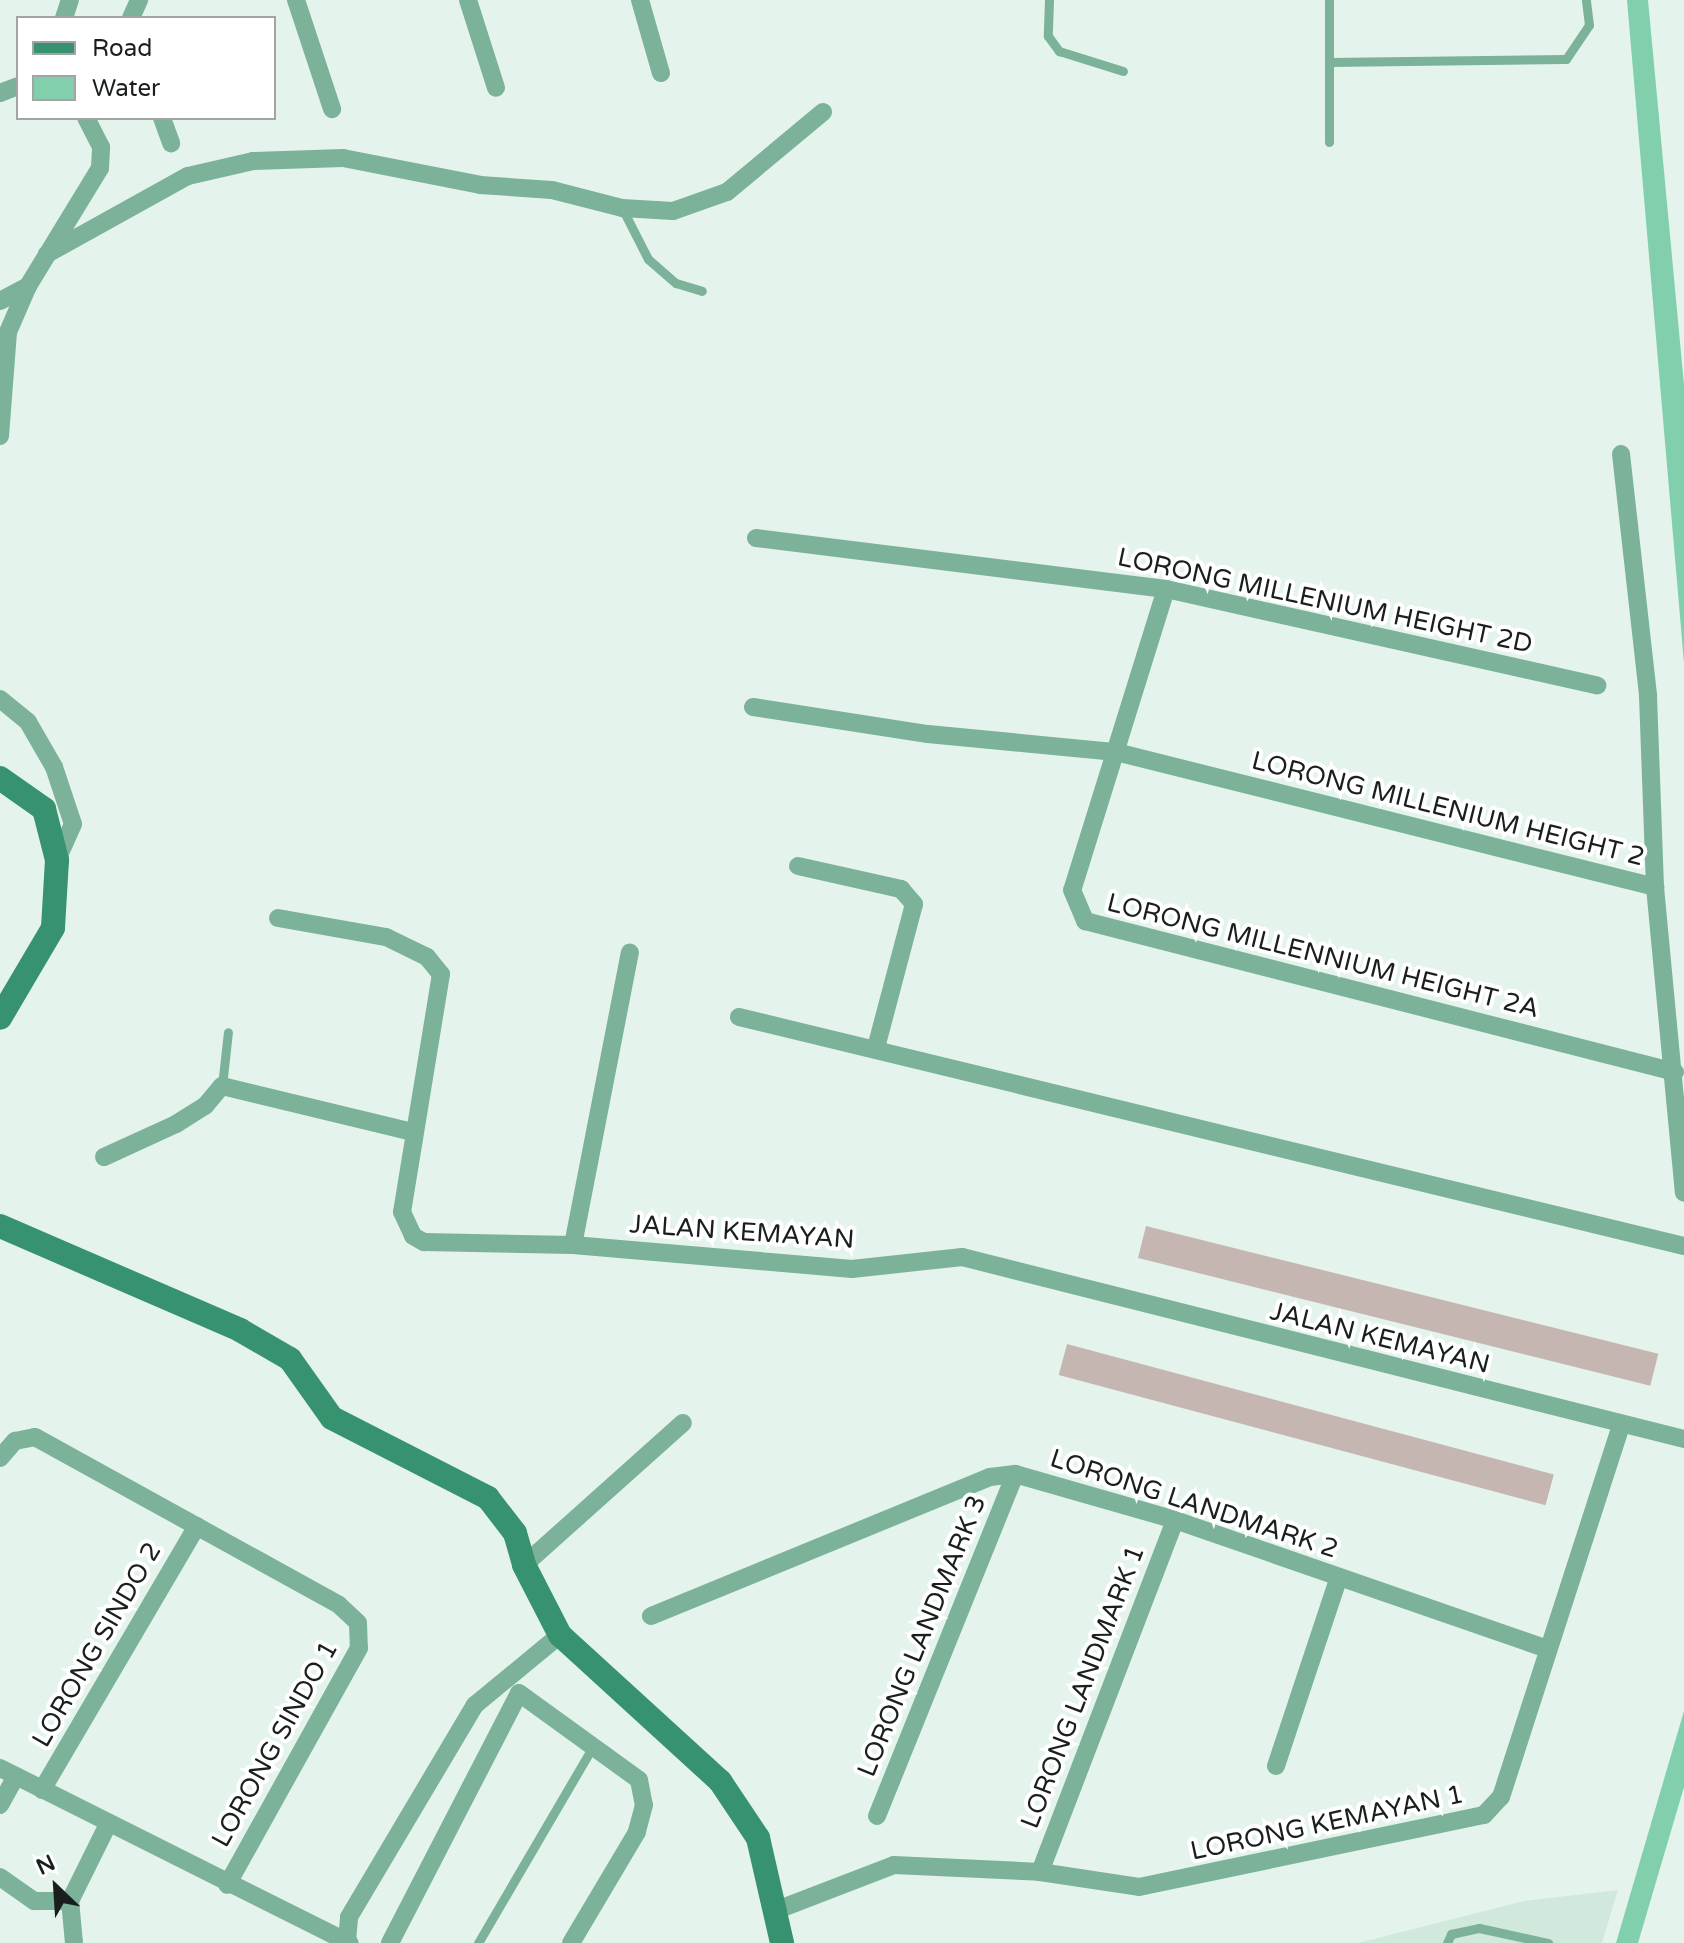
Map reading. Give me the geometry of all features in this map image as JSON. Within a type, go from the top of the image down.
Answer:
[{"type":"main road","points":[[0,778],[44,809],[57,860],[53,928],[0,1018]]},
{"type":"main road","points":[[0,1226],[240,1330],[290,1359],[332,1418],[488,1498],[515,1533],[524,1565],[560,1635],[720,1781],[758,1838],[777,1910],[782,1943]]},
{"type":"street","points":[[296,0],[332,109]]},
{"type":"street","points":[[468,0],[496,88]]},
{"type":"street","points":[[640,0],[661,73]]},
{"type":"street","points":[[47,254],[188,176],[253,161],[343,158],[480,185],[574,194],[622,208],[673,211],[727,192],[823,112]]},
{"type":"street","points":[[0,436],[8,332],[28,286],[100,168],[101,147],[87,120]]},
{"type":"street","points":[[163,120],[171,143]]},
{"type":"street","points":[[0,301],[28,286]]},
{"type":"street","points":[[1621,454],[1648,696],[1655,887]]},
{"type":"street","name":"LORONG MILLENIUM HEIGHT 2D","points":[[756,538],[1166,589],[1597,685]]},
{"type":"street","points":[[1116,752],[1166,589]]},
{"type":"street","points":[[0,699],[28,722],[54,767],[73,824],[57,860]]},
{"type":"street","name":"LORONG MILLENIUM HEIGHT 2","points":[[753,707],[928,734],[1116,752],[1655,887],[1675,1072],[1684,1193]]},
{"type":"street","name":"LORONG MILLENNIUM HEIGHT 2A","points":[[1116,752],[1072,890],[1085,921],[1675,1072]]},
{"type":"street","points":[[798,866],[901,889],[914,904],[876,1048]]},
{"type":"street","name":"JALAN KEMAYAN","points":[[278,918],[386,937],[427,957],[441,974],[412,1132],[402,1212],[413,1236],[424,1242],[573,1245],[852,1269],[962,1257],[1621,1426],[1684,1439]]},
{"type":"street","points":[[573,1245],[630,952]]},
{"type":"street","points":[[739,1017],[1684,1246]]},
{"type":"street","points":[[104,1157],[176,1124],[205,1106],[222,1086],[412,1132]]},
{"type":"street","points":[[524,1565],[683,1423]]},
{"type":"street","name":"LORONG KEMAYAN 1","points":[[777,1910],[859,1874],[894,1865],[1040,1872],[1114,1886],[1162,1885],[1484,1815],[1501,1797],[1545,1648],[1621,1426]]},
{"type":"street","points":[[0,1458],[15,1441],[35,1437],[197,1526]]},
{"type":"street","name":"LORONG LANDMARK 2","points":[[651,1616],[990,1477],[1015,1474],[1175,1520],[1545,1648]]},
{"type":"street","name":"LORONG LANDMARK 3","points":[[877,1816],[1015,1474]]},
{"type":"street","name":"LORONG LANDMARK 1","points":[[1040,1872],[1175,1520]]},
{"type":"street","name":"LORONG SINDO 2","points":[[42,1790],[197,1526]]},
{"type":"street","name":"LORONG SINDO 1","points":[[197,1526],[339,1605],[352,1614],[362,1634],[359,1648],[227,1885]]},
{"type":"street","points":[[1276,1766],[1339,1577]]},
{"type":"street","points":[[348,1942],[344,1929],[349,1917],[475,1705],[560,1635]]},
{"type":"street","points":[[390,1943],[519,1693],[639,1780],[644,1805],[637,1832],[571,1943]]},
{"type":"street","points":[[0,1805],[8,1772],[227,1885],[348,1942]]},
{"type":"street","points":[[74,1943],[70,1901],[108,1824]]},
{"type":"street","points":[[0,1877],[34,1901],[70,1901]]},
{"type":"lane","points":[[1049,0],[1048,36],[1059,51],[1123,71]]},
{"type":"lane","points":[[1329,0],[1329,142]]},
{"type":"lane","points":[[1329,62],[1566,59],[1589,25],[1586,0]]},
{"type":"lane","points":[[622,208],[648,259],[676,283],[702,291]]},
{"type":"lane","points":[[222,1086],[228,1032]]},
{"type":"lane","points":[[478,1943],[593,1746]]},
{"type":"lane","points":[[1447,1943],[1451,1934],[1479,1928],[1548,1943]]},
{"type":"shaded area","points":[[1618,1890],[1602,1943],[1358,1943],[1524,1901]]},
{"type":"water","points":[[1627,0],[1648,0],[1684,385],[1684,663]]},
{"type":"water","points":[[1684,1711],[1684,1787],[1638,1943],[1616,1943]]},
{"type":"building","points":[[1146,1226],[1658,1354],[1650,1386],[1138,1258]]},
{"type":"building","points":[[1067,1344],[1554,1474],[1546,1505],[1059,1375]]}]
